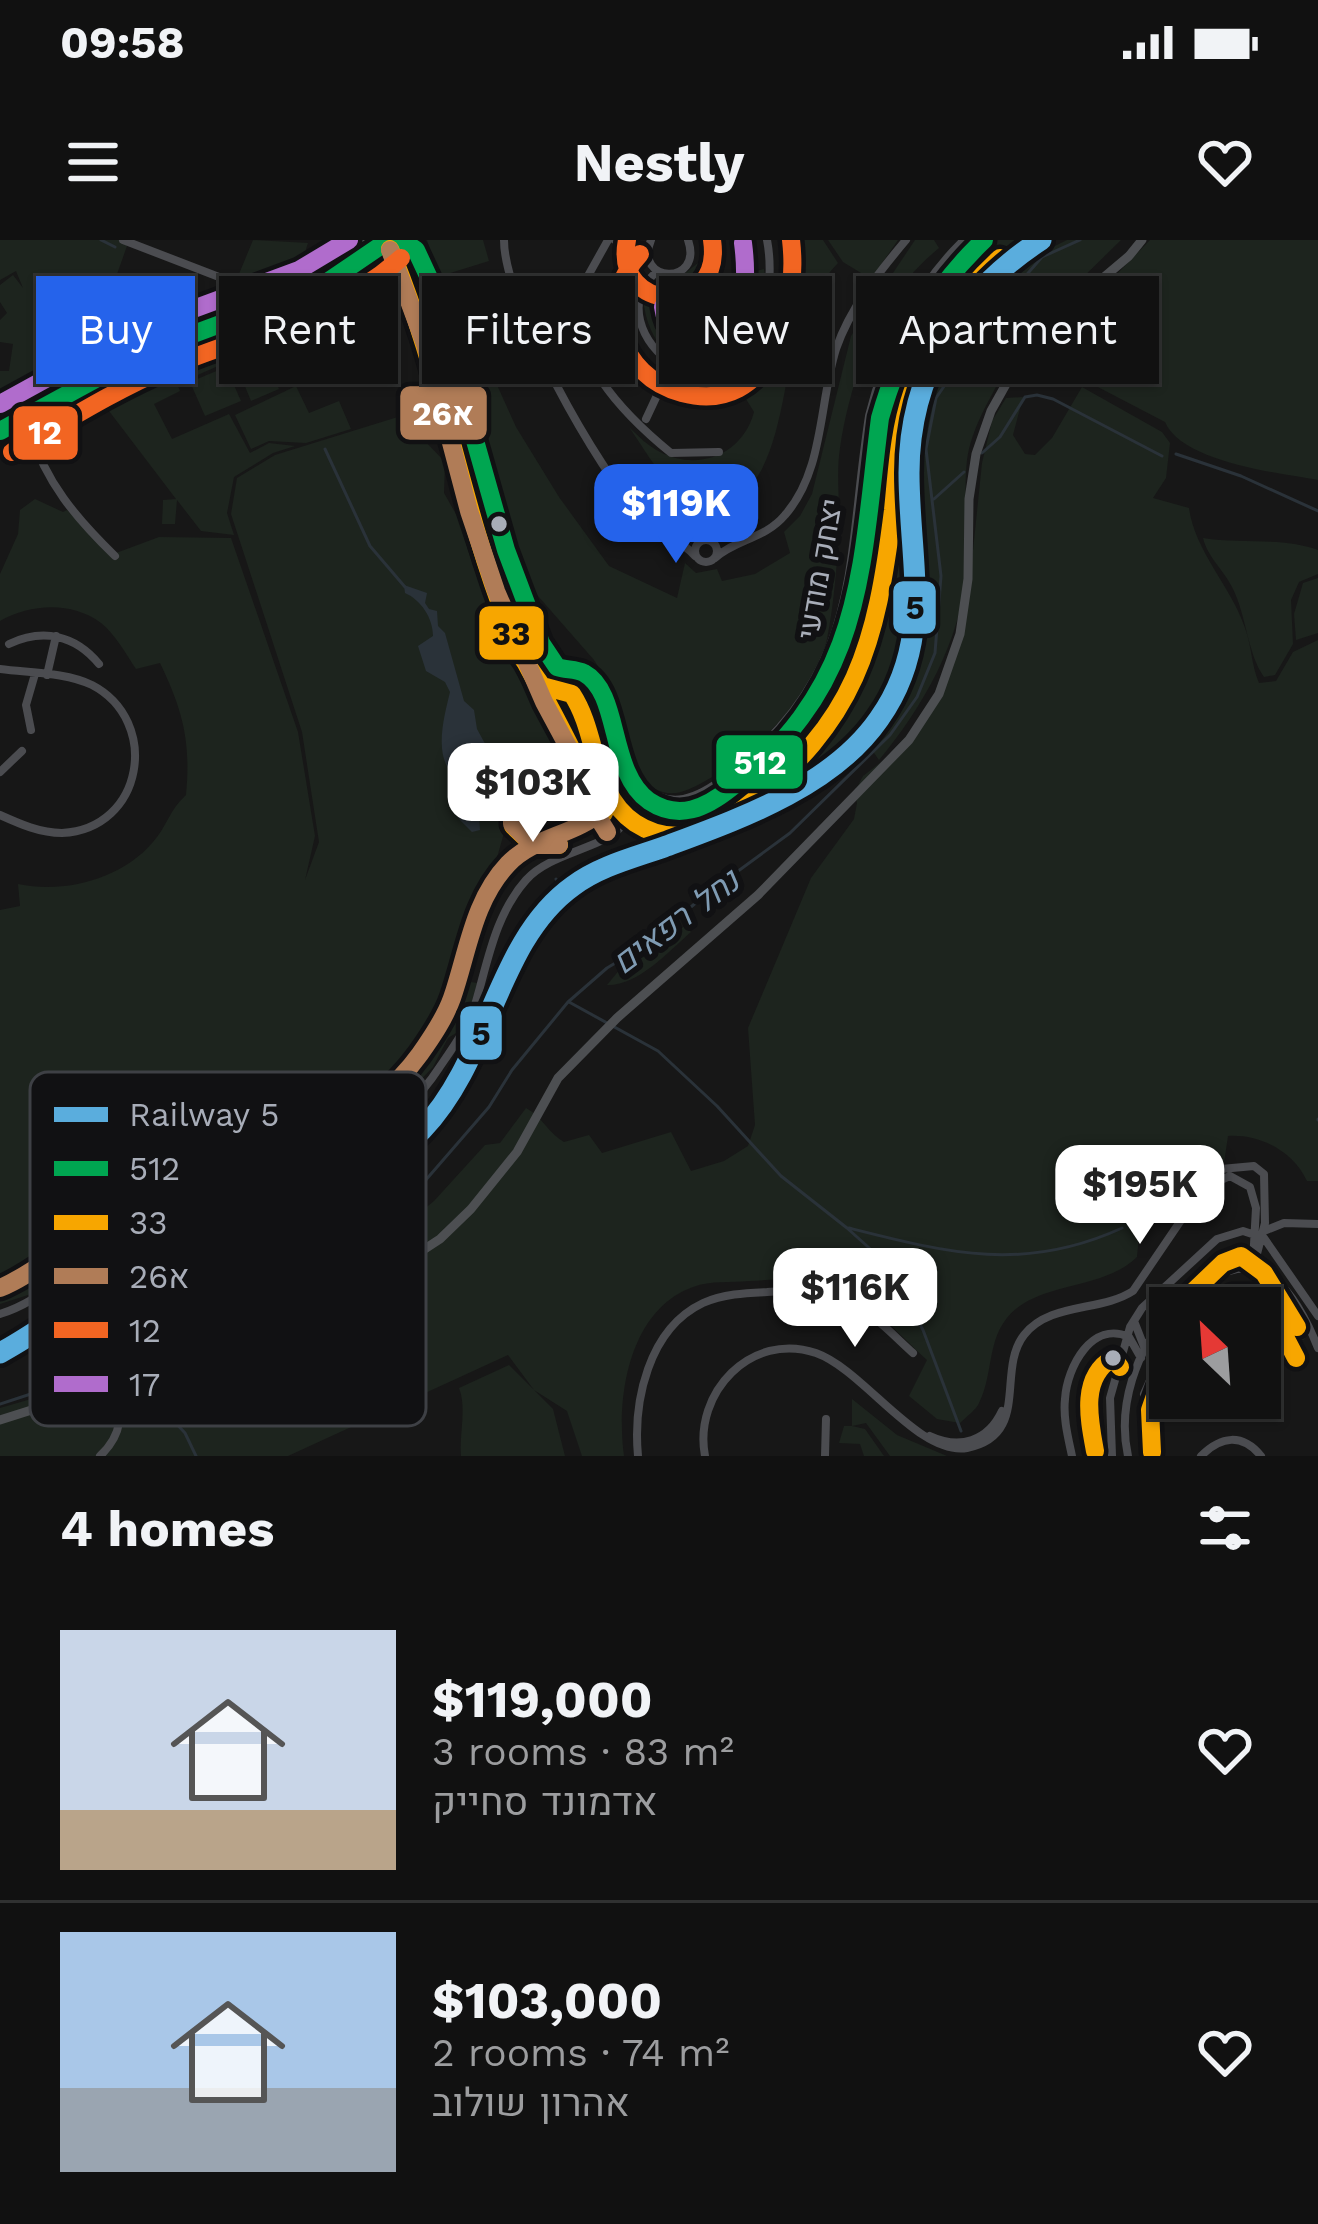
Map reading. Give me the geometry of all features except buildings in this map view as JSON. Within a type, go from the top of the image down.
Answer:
[{"type":"main road","points":[[303,276],[367,240]]},
{"type":"main road","points":[[1103,276],[1142,240]]},
{"type":"main road","points":[[0,432],[162,344],[320,287],[385,242]]},
{"type":"main road","points":[[0,415],[127,344],[219,308]]},
{"type":"main road","points":[[426,1248],[471,1209],[517,1152],[558,1078],[610,1025],[758,895],[926,718],[960,634],[968,579],[970,484],[984,426],[1007,384]]},
{"type":"main road","points":[[998,399],[1018,384]]},
{"type":"main road","points":[[0,1420],[30,1411]]},
{"type":"street","points":[[124,240],[219,277]]},
{"type":"street","points":[[657,271],[647,251],[612,240],[584,283],[569,288],[571,322],[593,369],[629,419],[671,453],[719,452]]},
{"type":"street","points":[[647,251],[651,240]]},
{"type":"street","points":[[657,271],[671,274],[685,268],[692,251],[688,240]]},
{"type":"street","points":[[657,271],[644,286],[639,303],[640,321],[650,343],[682,367],[712,370],[740,355],[757,332],[770,287],[767,240]]},
{"type":"street","name":"יצחק מודעי","points":[[625,770],[658,798],[676,802],[699,795],[753,755],[803,702],[840,626],[869,416],[878,382],[909,313],[964,240]]},
{"type":"street","name":"יצחק מודעי","points":[[582,692],[601,691],[625,770],[636,790],[669,812],[695,809],[715,800],[761,764],[813,709],[851,629],[878,433],[889,386],[935,293],[984,240]]},
{"type":"street","points":[[408,242],[442,320],[490,501],[541,644],[564,682],[582,692]]},
{"type":"street","points":[[501,243],[526,321],[561,394],[638,512],[704,562],[772,528],[796,501],[811,466],[841,336],[863,296],[904,242]]},
{"type":"street","points":[[646,419],[662,384]]},
{"type":"street","points":[[41,408],[30,421],[33,442],[71,512],[116,556]]},
{"type":"street","points":[[0,432],[17,433],[33,442]]},
{"type":"street","points":[[695,556],[699,542]]},
{"type":"street","points":[[682,544],[714,543],[729,548]]},
{"type":"street","points":[[714,543],[715,558]]},
{"type":"street","points":[[9,644],[32,636],[56,636],[83,646],[99,664]]},
{"type":"street","points":[[47,675],[56,636]]},
{"type":"street","points":[[426,1086],[468,1021],[479,978],[512,896],[549,860],[608,838],[628,823],[625,796],[579,718],[584,671],[570,672],[553,663],[541,644]]},
{"type":"street","points":[[0,669],[86,683],[115,704],[134,738],[138,758],[135,777],[115,808],[80,829],[42,831],[0,815]]},
{"type":"street","points":[[564,682],[570,672]]},
{"type":"street","points":[[31,730],[26,705],[35,674]]},
{"type":"street","points":[[0,772],[22,751]]},
{"type":"street","points":[[1248,1168],[1247,1184],[1260,1234],[1318,1316]]},
{"type":"street","points":[[705,1456],[705,1416],[718,1387],[747,1360],[784,1348],[805,1350],[834,1362],[932,1443],[969,1448],[989,1438],[1005,1420],[1022,1338],[1043,1319],[1133,1291],[1216,1172],[1261,1169],[1266,1208],[1253,1269]]},
{"type":"street","points":[[1204,1190],[1225,1176],[1247,1184],[1263,1182]]},
{"type":"street","points":[[1266,1208],[1284,1222]]},
{"type":"street","points":[[1112,1456],[1110,1398],[1134,1319],[1213,1241],[1234,1232],[1260,1234],[1284,1222],[1318,1224]]},
{"type":"street","points":[[1200,1287],[1213,1275],[1236,1268],[1266,1274],[1287,1293],[1318,1348]]},
{"type":"street","points":[[638,1456],[638,1407],[654,1355],[676,1324],[704,1303],[741,1294],[818,1291],[866,1311],[913,1353]]},
{"type":"street","points":[[0,1314],[30,1300]]},
{"type":"street","points":[[1134,1319],[1141,1351]]},
{"type":"street","points":[[1072,1456],[1065,1396],[1085,1349],[1104,1340],[1125,1339],[1149,1351]]},
{"type":"street","points":[[1128,1456],[1125,1410],[1141,1351],[1149,1339]]},
{"type":"street","points":[[1144,1394],[1149,1382]]},
{"type":"street","points":[[825,1456],[826,1419]]},
{"type":"street","points":[[100,1456],[121,1426]]},
{"type":"street","points":[[1201,1456],[1217,1442],[1233,1438],[1246,1442],[1261,1456]]},
{"type":"shaded area","points":[[0,240],[122,240],[127,246],[116,276],[36,276],[37,384],[0,405],[0,371],[9,371],[13,344],[0,342],[0,320],[7,313],[0,302],[0,285],[13,275],[23,288],[16,271],[0,280]]},
{"type":"shaded area","points":[[253,240],[308,243],[297,276],[239,274]]},
{"type":"shaded area","points":[[427,240],[483,240],[489,261],[437,276]]},
{"type":"shaded area","points":[[801,240],[823,240],[838,263],[828,276],[789,276],[785,247]]},
{"type":"shaded area","points":[[828,240],[898,240],[873,276],[843,262]]},
{"type":"shaded area","points":[[915,240],[934,240],[939,248],[910,276],[891,276]]},
{"type":"shaded area","points":[[993,240],[1026,240],[982,276],[960,276]]},
{"type":"shaded area","points":[[1067,240],[1121,240],[1084,276],[1005,276]]},
{"type":"shaded area","points":[[1150,240],[1318,240],[1318,480],[1210,456],[1175,436],[1165,422],[1092,384],[1159,384],[1159,276],[1115,276]]},
{"type":"shaded area","points":[[391,245],[404,246],[417,259],[422,276],[422,358],[398,305],[398,276],[357,276],[353,272]]},
{"type":"shaded area","points":[[698,263],[721,274],[764,269],[764,276],[682,276]]},
{"type":"shaded area","points":[[659,281],[659,341],[643,300],[653,282]]},
{"type":"shaded area","points":[[856,328],[856,380],[838,468],[836,571],[821,659],[798,699],[765,736],[700,784],[680,792],[662,792],[632,772],[610,686],[594,660],[538,596],[522,567],[466,384],[497,384],[516,427],[559,497],[609,566],[677,598],[685,563],[696,573],[717,569],[722,581],[755,574],[790,553],[784,532],[812,494]]},
{"type":"shaded area","points":[[219,330],[219,366],[195,376],[195,339]]},
{"type":"shaded area","points":[[219,370],[219,384],[234,384],[241,401],[205,416],[191,384]]},
{"type":"shaded area","points":[[103,384],[177,384],[180,391],[154,404],[172,439],[229,414],[250,453],[269,443],[295,446],[273,453],[234,477],[227,513],[234,535],[201,531],[177,500],[175,524],[162,524],[163,500],[176,499],[93,390]]},
{"type":"shaded area","points":[[244,384],[277,384],[279,389],[251,401]]},
{"type":"shaded area","points":[[429,384],[453,384],[484,493],[469,493],[453,450],[428,406]]},
{"type":"shaded area","points":[[737,384],[786,384],[777,427],[758,476],[743,493],[723,502],[706,502],[679,490],[656,467],[629,427],[660,452],[704,459],[740,439],[754,412]]},
{"type":"shaded area","points":[[901,384],[915,384],[902,455],[910,621],[899,672],[884,702],[837,752],[778,790],[716,816],[808,730],[848,665],[869,590],[880,473]]},
{"type":"shaded area","points":[[933,384],[998,384],[976,427],[967,460],[966,571],[956,623],[925,695],[879,760],[867,743],[891,716],[917,656],[921,593],[916,492]]},
{"type":"shaded area","points":[[296,386],[309,413],[339,401],[351,429],[306,443],[269,441],[251,449],[235,415]]},
{"type":"shaded area","points":[[1082,387],[1162,432],[1170,443],[1166,478],[1153,498],[1189,508],[1198,539],[1245,628],[1259,683],[1276,681],[1293,652],[1318,640],[1318,1181],[1307,1181],[1274,1146],[1228,1136],[1224,1163],[1208,1168],[1185,1199],[1139,1235],[1137,1257],[1110,1274],[1031,1300],[1007,1318],[995,1341],[979,1403],[960,1423],[937,1419],[909,1396],[927,1360],[871,1308],[846,1291],[812,1280],[714,1283],[671,1298],[641,1335],[632,1358],[622,1408],[624,1456],[582,1456],[567,1411],[534,1390],[508,1355],[426,1393],[426,1208],[485,1145],[500,1143],[526,1108],[564,1142],[589,1135],[602,1153],[671,1132],[691,1171],[724,1161],[748,1146],[755,1125],[748,1028],[811,878],[854,819],[855,791],[863,776],[927,713],[967,609],[982,463],[992,421],[1006,398],[1023,397],[1013,435],[1025,454],[1035,455],[1052,438]]},
{"type":"shaded area","points":[[401,416],[445,462],[444,493],[618,799],[604,812],[556,754],[513,786],[516,791],[496,861],[464,924],[456,965],[465,981],[477,983],[472,1002],[426,1074],[30,1072],[30,1294],[0,1304],[0,910],[20,906],[18,884],[73,885],[125,866],[158,836],[186,795],[187,776],[184,727],[160,663],[136,669],[106,628],[77,611],[38,608],[0,621],[0,574],[18,534],[20,510],[35,499],[67,510],[116,553],[159,537],[231,538],[298,732],[315,836],[305,880],[319,842],[302,732],[231,514],[237,478],[275,455]]},
{"type":"shaded area","points":[[1203,538],[1291,543],[1318,550],[1318,574],[1299,582],[1291,600],[1293,644],[1275,675],[1264,677],[1258,667],[1237,598]]},
{"type":"shaded area","points":[[1318,578],[1318,633],[1296,640],[1294,614],[1303,583]]},
{"type":"shaded area","points":[[404,585],[427,593],[425,603],[437,611],[464,701],[474,710],[477,729],[489,751],[476,776],[467,770],[459,778],[445,762],[442,739],[450,692],[445,682],[426,671],[418,646],[433,636],[431,623],[421,605],[405,593]]},
{"type":"shaded area","points":[[469,778],[477,779],[489,811],[479,816],[480,830],[472,832],[459,819],[452,799]]},
{"type":"shaded area","points":[[685,926],[691,932],[652,966],[630,980],[607,985],[625,963]]},
{"type":"shaded area","points":[[1281,1305],[1305,1339],[1295,1343],[1282,1327]]},
{"type":"shaded area","points":[[509,1365],[553,1409],[565,1456],[461,1456],[459,1388]]},
{"type":"shaded area","points":[[30,1399],[30,1426],[353,1426],[288,1456],[0,1456],[0,1408]]},
{"type":"shaded area","points":[[852,1399],[897,1435],[947,1456],[890,1456],[866,1423],[852,1426]]},
{"type":"shaded area","points":[[844,1426],[865,1429],[884,1456],[864,1456],[860,1444],[839,1443]]},
{"type":"waterway","points":[[101,240],[115,247]]},
{"type":"waterway","name":"נחל רפאים","points":[[426,1180],[489,1107],[512,1070],[568,1002],[790,833],[890,735],[917,697],[935,653],[941,576],[926,449],[936,398],[997,309],[1042,257],[1080,240]]},
{"type":"waterway","points":[[982,453],[1000,437],[1025,397],[1037,395],[1162,456]]},
{"type":"waterway","points":[[325,449],[370,546],[405,587]]},
{"type":"waterway","points":[[1176,454],[1241,476],[1318,511]]},
{"type":"waterway","points":[[934,499],[964,472]]},
{"type":"waterway","points":[[556,879],[568,903]]},
{"type":"waterway","points":[[569,1002],[658,1051],[781,1176],[887,1264],[923,1330],[961,1431]]},
{"type":"waterway","points":[[849,1228],[986,1254],[1052,1251],[1122,1228]]},
{"type":"waterway","name":"נחל רפאים","points":[[0,1404],[30,1394]]},
{"type":"waterway","points":[[178,1426],[196,1456]]},
{"type":"rail line","name":"5","points":[[426,1125],[464,1069],[510,968],[547,909],[573,886],[605,868],[723,825],[810,782],[836,764],[879,719],[896,689],[913,630],[909,473],[918,402],[944,339],[963,311],[1012,261],[1041,240]]},
{"type":"rail line","name":"5","points":[[0,1353],[30,1335]]},
{"type":"transit line","name":"17","points":[[0,404],[131,332],[299,270],[349,240]]},
{"type":"transit line","name":"512","points":[[0,431],[145,352],[320,287],[389,240]]},
{"type":"transit line","name":"512","points":[[401,240],[416,250],[429,278],[506,550],[541,643],[557,667],[584,673],[596,683],[636,788],[660,807],[682,811],[722,794],[776,748],[832,665],[859,575],[880,418],[888,392],[933,300],[984,240]]},
{"type":"transit line","name":"12","points":[[627,240],[627,264],[636,282],[650,293],[668,297],[686,294],[702,283],[711,265],[712,240]]},
{"type":"transit line","name":"12","points":[[640,254],[619,293],[620,335],[629,354],[660,384],[682,393],[713,396],[739,388],[759,373],[774,350],[790,295],[791,240]]},
{"type":"transit line","name":"17","points":[[743,243],[745,276]]},
{"type":"transit line","name":"33","points":[[390,249],[423,342],[476,532],[508,625],[604,813],[597,816],[561,777],[538,776],[520,786],[511,800],[513,826],[533,845],[559,845]]},
{"type":"transit line","name":"26א","points":[[390,250],[425,344],[469,511],[496,591],[544,702],[602,810],[519,855],[496,878],[479,911],[452,998],[438,1027],[404,1072]]},
{"type":"transit line","name":"12","points":[[12,452],[147,377],[319,310],[375,279],[401,258]]},
{"type":"transit line","name":"33","points":[[521,656],[542,686],[572,694],[610,796],[635,823],[649,831],[678,836],[705,830],[744,808],[813,744],[854,677],[878,602],[901,436],[912,393],[947,320],[1000,258]]},
{"type":"transit line","name":"26א","points":[[559,845],[533,845],[512,824],[512,797],[533,776],[569,784],[607,832]]},
{"type":"transit line","name":"33","points":[[1198,1287],[1223,1263],[1241,1256],[1264,1273],[1273,1287]]},
{"type":"transit line","name":"26א","points":[[0,1288],[30,1271]]},
{"type":"transit line","name":"33","points":[[1281,1301],[1297,1327]]},
{"type":"transit line","name":"33","points":[[1281,1329],[1296,1358]]},
{"type":"transit line","name":"33","points":[[1095,1451],[1089,1413],[1091,1387],[1113,1358],[1120,1367]]},
{"type":"transit line","name":"33","points":[[1150,1419],[1152,1452]]}]
